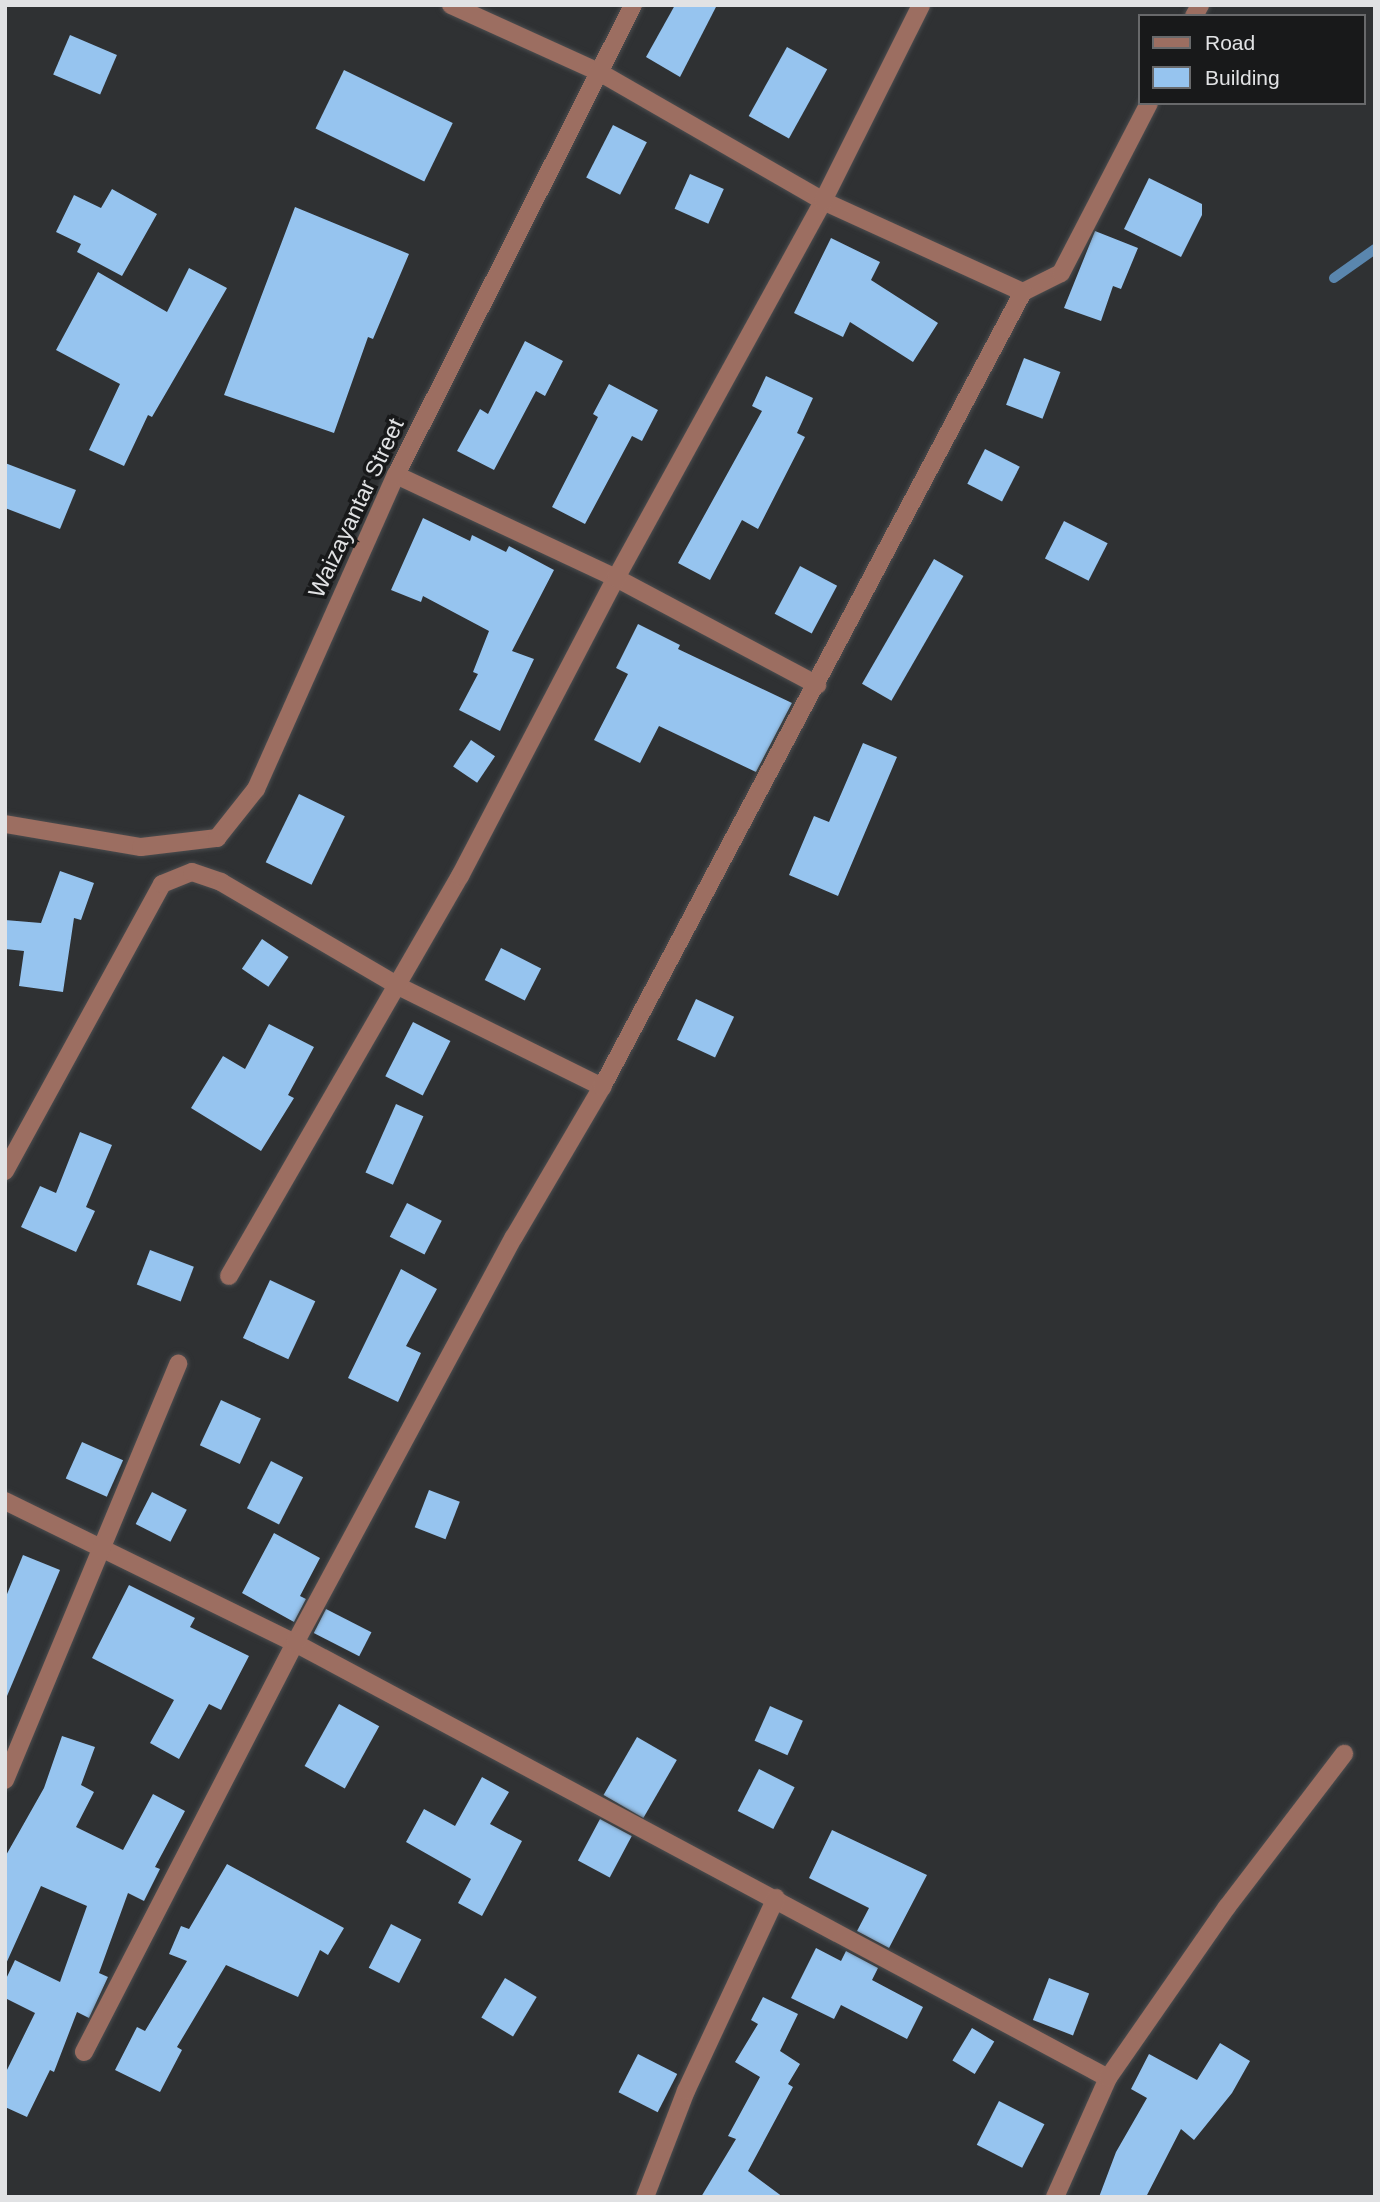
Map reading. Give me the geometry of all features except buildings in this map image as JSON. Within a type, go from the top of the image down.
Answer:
[{"type":"street","points":[[451,5],[599,72],[823,201],[1023,292]]},
{"type":"street","name":"Waizayantar Street","points":[[5,824],[141,848],[217,838],[256,789],[396,475],[634,5]]},
{"type":"street","points":[[229,1276],[398,986],[616,578],[823,201],[921,5]]},
{"type":"street","points":[[84,2052],[295,1643],[514,1237],[602,1087],[1023,292],[1060,272],[1148,105]]},
{"type":"street","points":[[396,475],[616,578],[817,685]]},
{"type":"street","points":[[5,1171],[162,884],[192,872],[221,882],[398,986],[602,1087]]},
{"type":"street","points":[[5,1780],[178,1364]]},
{"type":"street","points":[[5,1501],[295,1643],[1108,2078]]},
{"type":"street","points":[[1055,2197],[1108,2078],[1227,1907],[1344,1754]]},
{"type":"street","points":[[645,2197],[686,2091],[776,1898]]},
{"type":"waterway","points":[[1334,278],[1375,249]]}]
